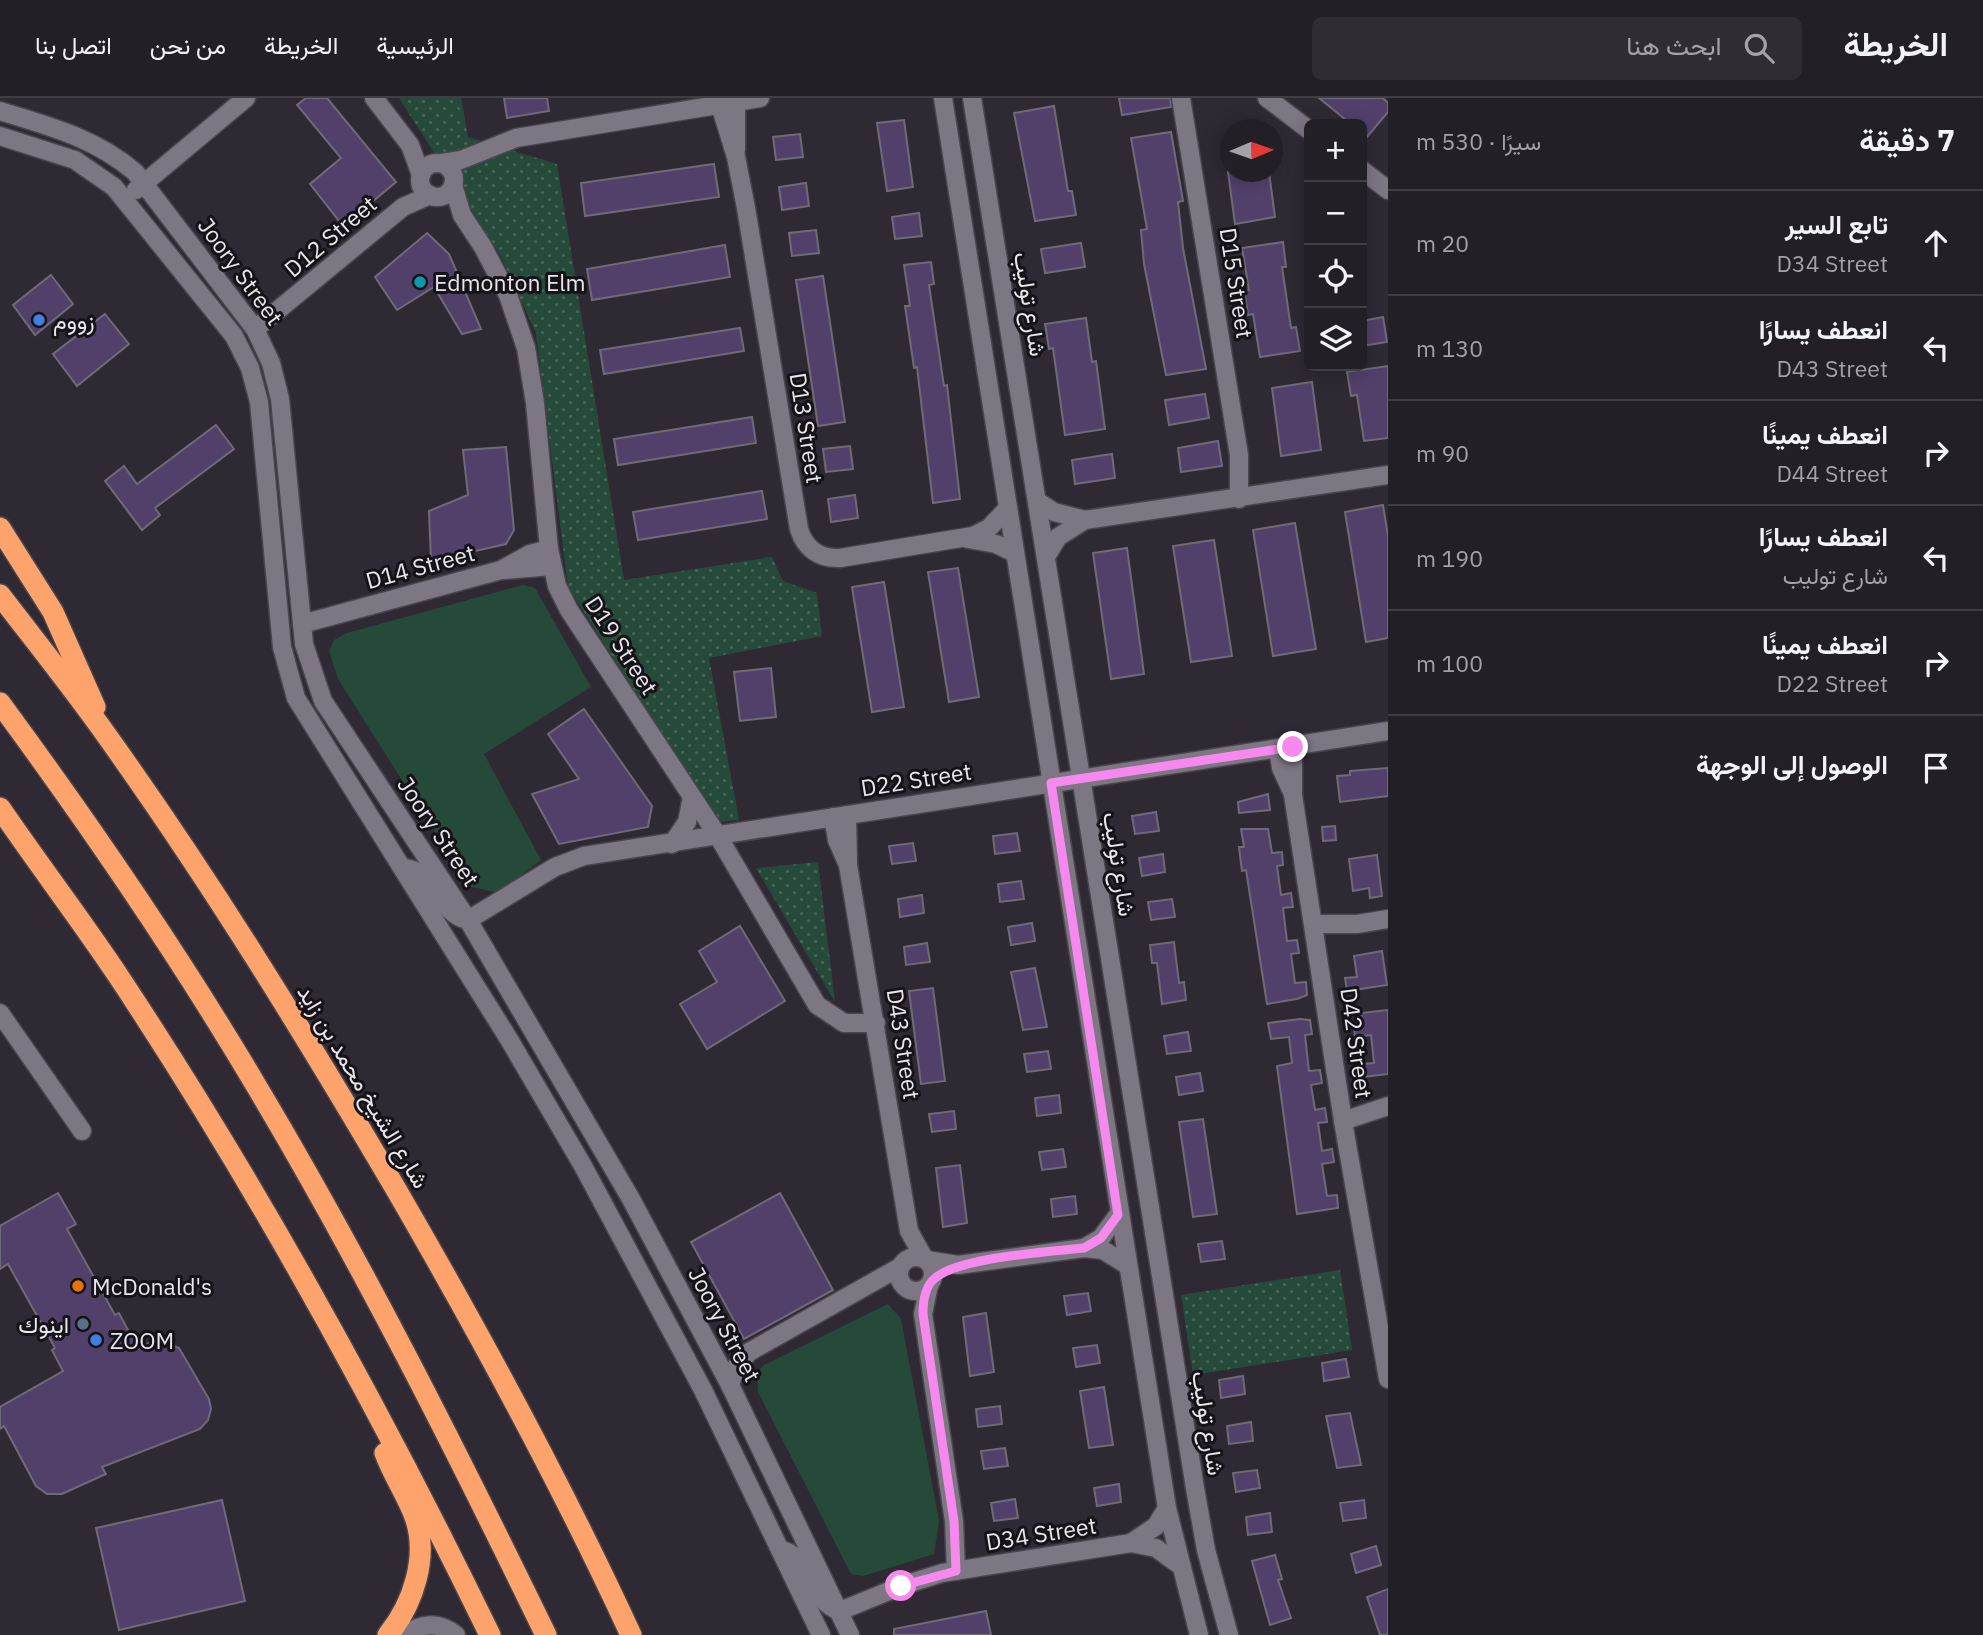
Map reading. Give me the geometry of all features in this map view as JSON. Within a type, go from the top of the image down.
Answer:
[{"type":"highway","points":[[0,528],[53,612],[107,735]]},
{"type":"highway","name":"شارع الشيخ محمد بن زايد","points":[[0,595],[107,735],[222,905],[306,1037],[458,1296],[530,1428],[631,1635]]},
{"type":"highway","points":[[0,704],[166,945],[254,1083],[446,1429],[546,1635]]},
{"type":"highway","points":[[0,808],[118,976],[289,1252],[420,1490],[491,1635]]},
{"type":"highway","points":[[382,1423],[386,1454],[416,1518],[420,1553],[408,1603],[388,1635]]},
{"type":"street","points":[[125,199],[246,98]]},
{"type":"street","points":[[374,98],[410,145],[422,187],[433,196],[445,195],[467,158]]},
{"type":"street","points":[[420,177],[427,166],[467,158],[516,138],[760,98]]},
{"type":"street","points":[[943,98],[1118,1215],[1167,1508],[1178,1564],[1199,1635]]},
{"type":"street","name":"شارع توليب","points":[[972,98],[1195,1488],[1206,1550],[1229,1635]]},
{"type":"street","name":"D15 Street","points":[[1181,98],[1239,455],[1249,476],[1246,498]]},
{"type":"street","points":[[1185,118],[1195,98]]},
{"type":"street","points":[[1267,98],[1304,126]]},
{"type":"street","name":"D13 Street","points":[[728,103],[738,124],[736,157],[761,289],[799,529],[804,542],[823,556],[840,558],[964,538],[989,527],[1008,508]]},
{"type":"street","name":"Joory Street","points":[[0,111],[83,138],[123,162],[145,183],[255,329],[271,363],[280,399],[302,624],[309,664],[323,701],[468,920],[611,1164],[730,1385],[850,1635]]},
{"type":"street","name":"Joory Street","points":[[0,136],[75,160],[102,177],[125,199],[222,319],[250,368],[259,402],[282,647],[289,682],[312,730],[403,867],[510,1041],[599,1195],[703,1390],[821,1635]]},
{"type":"street","points":[[410,145],[451,169],[454,182]]},
{"type":"street","points":[[1367,174],[1388,190]]},
{"type":"street","name":"D12 Street","points":[[403,207],[420,177]]},
{"type":"street","name":"D19 Street","points":[[454,182],[462,215],[496,269],[526,348],[535,403],[550,557],[569,610],[718,836],[817,1005],[844,1023],[876,1023]]},
{"type":"street","name":"D12 Street","points":[[255,329],[403,207],[433,196]]},
{"type":"street","name":"D19 Street","points":[[433,196],[462,215]]},
{"type":"street","points":[[1037,501],[1064,516],[1085,520],[1388,475]]},
{"type":"street","points":[[1047,555],[1066,530],[1085,520]]},
{"type":"street","name":"D13 Street","points":[[964,538],[996,544],[1015,553]]},
{"type":"street","name":"D14 Street","points":[[302,624],[550,557]]},
{"type":"street","name":"D22 Street","points":[[468,920],[564,862],[595,854],[1388,731]]},
{"type":"street","name":"D42 Street","points":[[1285,748],[1283,772],[1293,795],[1342,1114],[1381,1293],[1388,1379]]},
{"type":"street","points":[[672,844],[687,822],[692,797]]},
{"type":"street","name":"D43 Street","points":[[840,816],[837,840],[848,865],[908,1231],[901,1265]]},
{"type":"street","points":[[403,867],[421,873],[449,912],[468,920]]},
{"type":"street","points":[[1316,931],[1388,919]]},
{"type":"street","points":[[0,1013],[82,1131]]},
{"type":"street","points":[[1342,1114],[1386,1107]]},
{"type":"street","points":[[1084,1248],[1101,1238],[1118,1215]]},
{"type":"street","name":"D43 Street","points":[[908,1231],[925,1259]]},
{"type":"street","points":[[730,1385],[736,1367],[749,1352],[872,1285],[912,1257],[958,1265],[1084,1248],[1103,1250],[1127,1265]]},
{"type":"street","points":[[925,1259],[933,1269],[923,1314],[954,1521],[965,1548],[962,1570]]},
{"type":"street","points":[[901,1265],[899,1275],[923,1314]]},
{"type":"street","points":[[872,1285],[922,1290],[958,1265]]},
{"type":"street","points":[[713,1354],[749,1352]]},
{"type":"street","name":"D34 Street","points":[[840,1611],[908,1583],[962,1570],[1131,1543],[1149,1533],[1167,1508]]},
{"type":"street","name":"D34 Street","points":[[1131,1543],[1156,1548],[1178,1564]]},
{"type":"street","points":[[782,1550],[798,1558],[821,1600],[840,1611]]},
{"type":"street","points":[[404,1635],[420,1626],[430,1625],[441,1626],[456,1635]]},
{"type":"green space","points":[[399,98],[461,98],[468,137],[557,164],[624,580],[772,557],[783,581],[817,593],[822,636],[709,658],[739,820],[718,822],[568,587],[536,333],[500,255]]},
{"type":"green space","points":[[523,585],[535,588],[591,687],[484,754],[541,860],[498,893],[469,886],[338,679],[329,651],[334,640],[347,633]]},
{"type":"green space","points":[[818,862],[835,1002],[756,868]]},
{"type":"green space","points":[[1340,1270],[1352,1350],[1193,1375],[1181,1295]]},
{"type":"green space","points":[[888,1304],[901,1319],[939,1521],[934,1554],[863,1576],[851,1574],[758,1392],[757,1373],[764,1365]]},
{"type":"building","points":[[306,98],[327,98],[396,182],[343,226],[310,184],[341,158],[297,105]]},
{"type":"building","points":[[504,98],[547,98],[549,111],[507,118]]},
{"type":"building","points":[[1119,98],[1170,98],[1171,107],[1122,115]]},
{"type":"building","points":[[1319,98],[1383,98],[1388,103],[1388,112],[1367,137],[1367,119],[1345,119]]},
{"type":"building","points":[[1054,106],[1068,191],[1072,191],[1076,215],[1035,221],[1014,113]]},
{"type":"building","points":[[904,120],[913,187],[887,191],[877,123]]},
{"type":"building","points":[[1171,132],[1183,201],[1178,202],[1183,248],[1206,369],[1166,375],[1144,264],[1141,230],[1147,229],[1131,138]]},
{"type":"building","points":[[800,134],[803,157],[776,160],[773,137]]},
{"type":"building","points":[[714,164],[719,197],[585,216],[581,183]]},
{"type":"building","points":[[1229,182],[1270,182],[1275,217],[1235,224]]},
{"type":"building","points":[[806,183],[809,206],[782,210],[779,187]]},
{"type":"building","points":[[919,213],[922,236],[895,239],[892,217]]},
{"type":"building","points":[[816,230],[819,253],[792,256],[789,233]]},
{"type":"building","name":"Edmonton Elm","points":[[427,233],[449,254],[481,329],[462,334],[434,287],[397,310],[375,277]]},
{"type":"building","points":[[1283,242],[1286,267],[1282,267],[1291,328],[1296,327],[1300,351],[1260,357],[1253,314],[1248,315],[1244,291],[1249,290],[1242,248]]},
{"type":"building","points":[[1081,243],[1085,267],[1045,273],[1041,249]]},
{"type":"building","points":[[725,245],[730,277],[592,300],[587,269]]},
{"type":"building","points":[[931,262],[934,284],[929,285],[944,386],[947,385],[960,499],[933,503],[917,367],[914,368],[905,306],[910,306],[904,265]]},
{"type":"building","name":"زووم","points":[[51,275],[73,304],[35,335],[13,305]]},
{"type":"building","points":[[823,276],[845,422],[818,426],[796,280]]},
{"type":"building","points":[[105,314],[129,344],[77,386],[53,354]]},
{"type":"building","points":[[1383,317],[1387,342],[1367,345],[1367,320]]},
{"type":"building","points":[[1086,318],[1092,362],[1096,361],[1105,429],[1065,435],[1053,348],[1049,349],[1045,324]]},
{"type":"building","points":[[740,328],[744,351],[604,374],[600,350]]},
{"type":"building","points":[[1388,366],[1388,438],[1364,441],[1357,395],[1351,396],[1347,372]]},
{"type":"building","points":[[1312,382],[1321,450],[1281,456],[1272,388]]},
{"type":"building","points":[[1205,394],[1209,418],[1169,425],[1165,400]]},
{"type":"building","points":[[752,417],[756,443],[618,465],[614,439]]},
{"type":"building","points":[[216,425],[234,449],[155,508],[160,515],[142,530],[105,481],[124,466],[137,484]]},
{"type":"building","points":[[1218,441],[1222,466],[1181,472],[1178,448]]},
{"type":"building","points":[[850,446],[853,469],[826,472],[823,449]]},
{"type":"building","points":[[506,447],[514,530],[506,544],[431,561],[429,511],[468,495],[463,450]]},
{"type":"building","points":[[1112,454],[1115,478],[1075,484],[1072,460]]},
{"type":"building","points":[[762,491],[767,519],[638,540],[633,512]]},
{"type":"building","points":[[855,495],[858,518],[831,522],[828,499]]},
{"type":"building","points":[[1383,505],[1388,536],[1388,638],[1366,642],[1345,512]]},
{"type":"building","points":[[1295,523],[1316,649],[1273,656],[1253,530]]},
{"type":"building","points":[[1214,540],[1232,656],[1191,662],[1173,546]]},
{"type":"building","points":[[1127,548],[1144,674],[1111,679],[1093,553]]},
{"type":"building","points":[[958,568],[979,697],[949,702],[928,572]]},
{"type":"building","points":[[884,582],[904,707],[872,712],[852,587]]},
{"type":"building","points":[[771,668],[776,717],[740,721],[734,672]]},
{"type":"building","points":[[584,709],[652,806],[648,827],[559,844],[532,794],[579,779],[548,734]]},
{"type":"building","points":[[1388,768],[1388,796],[1340,802],[1337,776],[1350,775],[1350,771]]},
{"type":"building","points":[[1268,794],[1270,810],[1239,813],[1238,802]]},
{"type":"building","points":[[1156,812],[1159,831],[1135,834],[1132,816]]},
{"type":"building","points":[[1335,826],[1336,840],[1323,841],[1322,827]]},
{"type":"building","points":[[1241,829],[1268,829],[1272,853],[1282,852],[1283,865],[1277,866],[1281,895],[1291,893],[1293,907],[1283,908],[1287,941],[1297,940],[1299,953],[1291,954],[1295,983],[1306,982],[1307,995],[1297,999],[1267,1004],[1246,870],[1242,871],[1239,847],[1244,847]]},
{"type":"building","points":[[1017,833],[1020,851],[995,854],[993,836]]},
{"type":"building","points":[[913,843],[916,861],[892,864],[889,846]]},
{"type":"building","points":[[1163,854],[1165,872],[1142,876],[1139,858]]},
{"type":"building","points":[[1377,855],[1382,896],[1370,898],[1369,888],[1353,891],[1349,859]]},
{"type":"building","points":[[1021,881],[1024,899],[1000,902],[998,884]]},
{"type":"building","points":[[922,895],[924,913],[900,917],[898,899]]},
{"type":"building","points":[[1172,899],[1175,917],[1151,920],[1148,902]]},
{"type":"building","points":[[1032,923],[1035,941],[1011,945],[1008,927]]},
{"type":"building","points":[[740,926],[785,1001],[707,1049],[680,1004],[717,982],[699,951]]},
{"type":"building","points":[[1174,942],[1179,983],[1184,982],[1186,1000],[1162,1004],[1157,963],[1152,963],[1150,945]]},
{"type":"building","points":[[927,943],[930,962],[906,965],[904,947]]},
{"type":"building","points":[[1382,951],[1387,985],[1347,991],[1345,978],[1357,977],[1354,956]]},
{"type":"building","points":[[1035,968],[1047,1027],[1023,1030],[1011,972]]},
{"type":"building","points":[[933,988],[945,1081],[921,1084],[909,991]]},
{"type":"building","points":[[1388,1010],[1388,1074],[1364,1077],[1363,1064],[1374,1063],[1371,1035],[1355,1037],[1354,1024],[1363,1023],[1361,1013]]},
{"type":"building","points":[[1310,1020],[1312,1034],[1305,1035],[1309,1071],[1320,1070],[1322,1083],[1311,1085],[1315,1110],[1325,1108],[1327,1122],[1318,1123],[1322,1151],[1332,1149],[1334,1162],[1322,1164],[1327,1196],[1337,1195],[1338,1208],[1297,1214],[1277,1066],[1292,1063],[1289,1037],[1271,1039],[1268,1023]]},
{"type":"building","points":[[1188,1032],[1191,1051],[1167,1054],[1164,1036]]},
{"type":"building","points":[[1048,1051],[1051,1069],[1027,1072],[1024,1054]]},
{"type":"building","points":[[1200,1073],[1203,1091],[1179,1095],[1176,1077]]},
{"type":"building","points":[[1059,1095],[1061,1113],[1037,1116],[1035,1098]]},
{"type":"building","points":[[954,1111],[956,1129],[932,1132],[929,1114]]},
{"type":"building","points":[[1203,1119],[1217,1214],[1193,1217],[1179,1122]]},
{"type":"building","points":[[1063,1149],[1066,1167],[1042,1170],[1039,1152]]},
{"type":"building","points":[[960,1165],[967,1223],[943,1227],[936,1168]]},
{"type":"building","points":[[58,1193],[76,1224],[67,1229],[115,1315],[119,1313],[138,1349],[151,1342],[164,1341],[179,1348],[209,1399],[211,1409],[208,1420],[200,1429],[102,1467],[106,1474],[62,1494],[47,1494],[36,1486],[4,1426],[0,1429],[0,1407],[63,1371],[52,1350],[55,1348],[8,1264],[0,1269],[0,1226]]},
{"type":"building","points":[[780,1193],[833,1290],[744,1339],[691,1242]]},
{"type":"building","points":[[1075,1196],[1077,1214],[1053,1217],[1051,1199]]},
{"type":"building","points":[[1222,1241],[1225,1259],[1201,1262],[1198,1244]]},
{"type":"building","points":[[1088,1293],[1091,1311],[1067,1315],[1064,1296]]},
{"type":"building","points":[[986,1313],[994,1372],[970,1376],[963,1317]]},
{"type":"building","points":[[1097,1345],[1100,1363],[1076,1367],[1073,1348]]},
{"type":"building","points":[[1346,1359],[1349,1377],[1324,1381],[1322,1363]]},
{"type":"building","points":[[1243,1376],[1245,1394],[1221,1398],[1219,1380]]},
{"type":"building","points":[[1104,1387],[1113,1445],[1089,1448],[1080,1391]]},
{"type":"building","points":[[1000,1406],[1002,1424],[978,1427],[976,1409]]},
{"type":"building","points":[[1350,1413],[1361,1465],[1337,1468],[1326,1416]]},
{"type":"building","points":[[1251,1422],[1253,1441],[1229,1444],[1227,1426]]},
{"type":"building","points":[[1005,1448],[1008,1466],[984,1469],[981,1451]]},
{"type":"building","points":[[1257,1470],[1260,1488],[1236,1492],[1233,1473]]},
{"type":"building","points":[[1119,1484],[1121,1502],[1097,1506],[1094,1488]]},
{"type":"building","points":[[1015,1499],[1018,1518],[994,1521],[991,1503]]},
{"type":"building","points":[[222,1500],[245,1601],[119,1630],[96,1528]]},
{"type":"building","points":[[1364,1500],[1366,1518],[1343,1521],[1340,1503]]},
{"type":"building","points":[[1270,1513],[1272,1532],[1248,1535],[1246,1517]]},
{"type":"building","points":[[1376,1546],[1381,1565],[1356,1573],[1351,1554]]},
{"type":"building","points":[[1275,1555],[1282,1579],[1278,1580],[1291,1618],[1270,1625],[1252,1561]]},
{"type":"building","points":[[1388,1589],[1388,1635],[1380,1635],[1367,1597]]},
{"type":"building","points":[[986,1611],[991,1635],[894,1635],[894,1629]]},
{"type":"place","name":"Edmonton Elm","points":[[420,282]]},
{"type":"place","name":"زووم","points":[[39,320]]},
{"type":"place","name":"McDonald's","points":[[78,1286]]},
{"type":"place","name":"اينوك","points":[[83,1324]]},
{"type":"place","name":"ZOOM","points":[[96,1340]]},
{"type":"route","points":[[901,1586],[956,1571],[954,1521],[923,1314],[924,1299],[932,1280],[958,1265],[1084,1248],[1101,1238],[1118,1215],[1051,783],[1293,747]]}]
